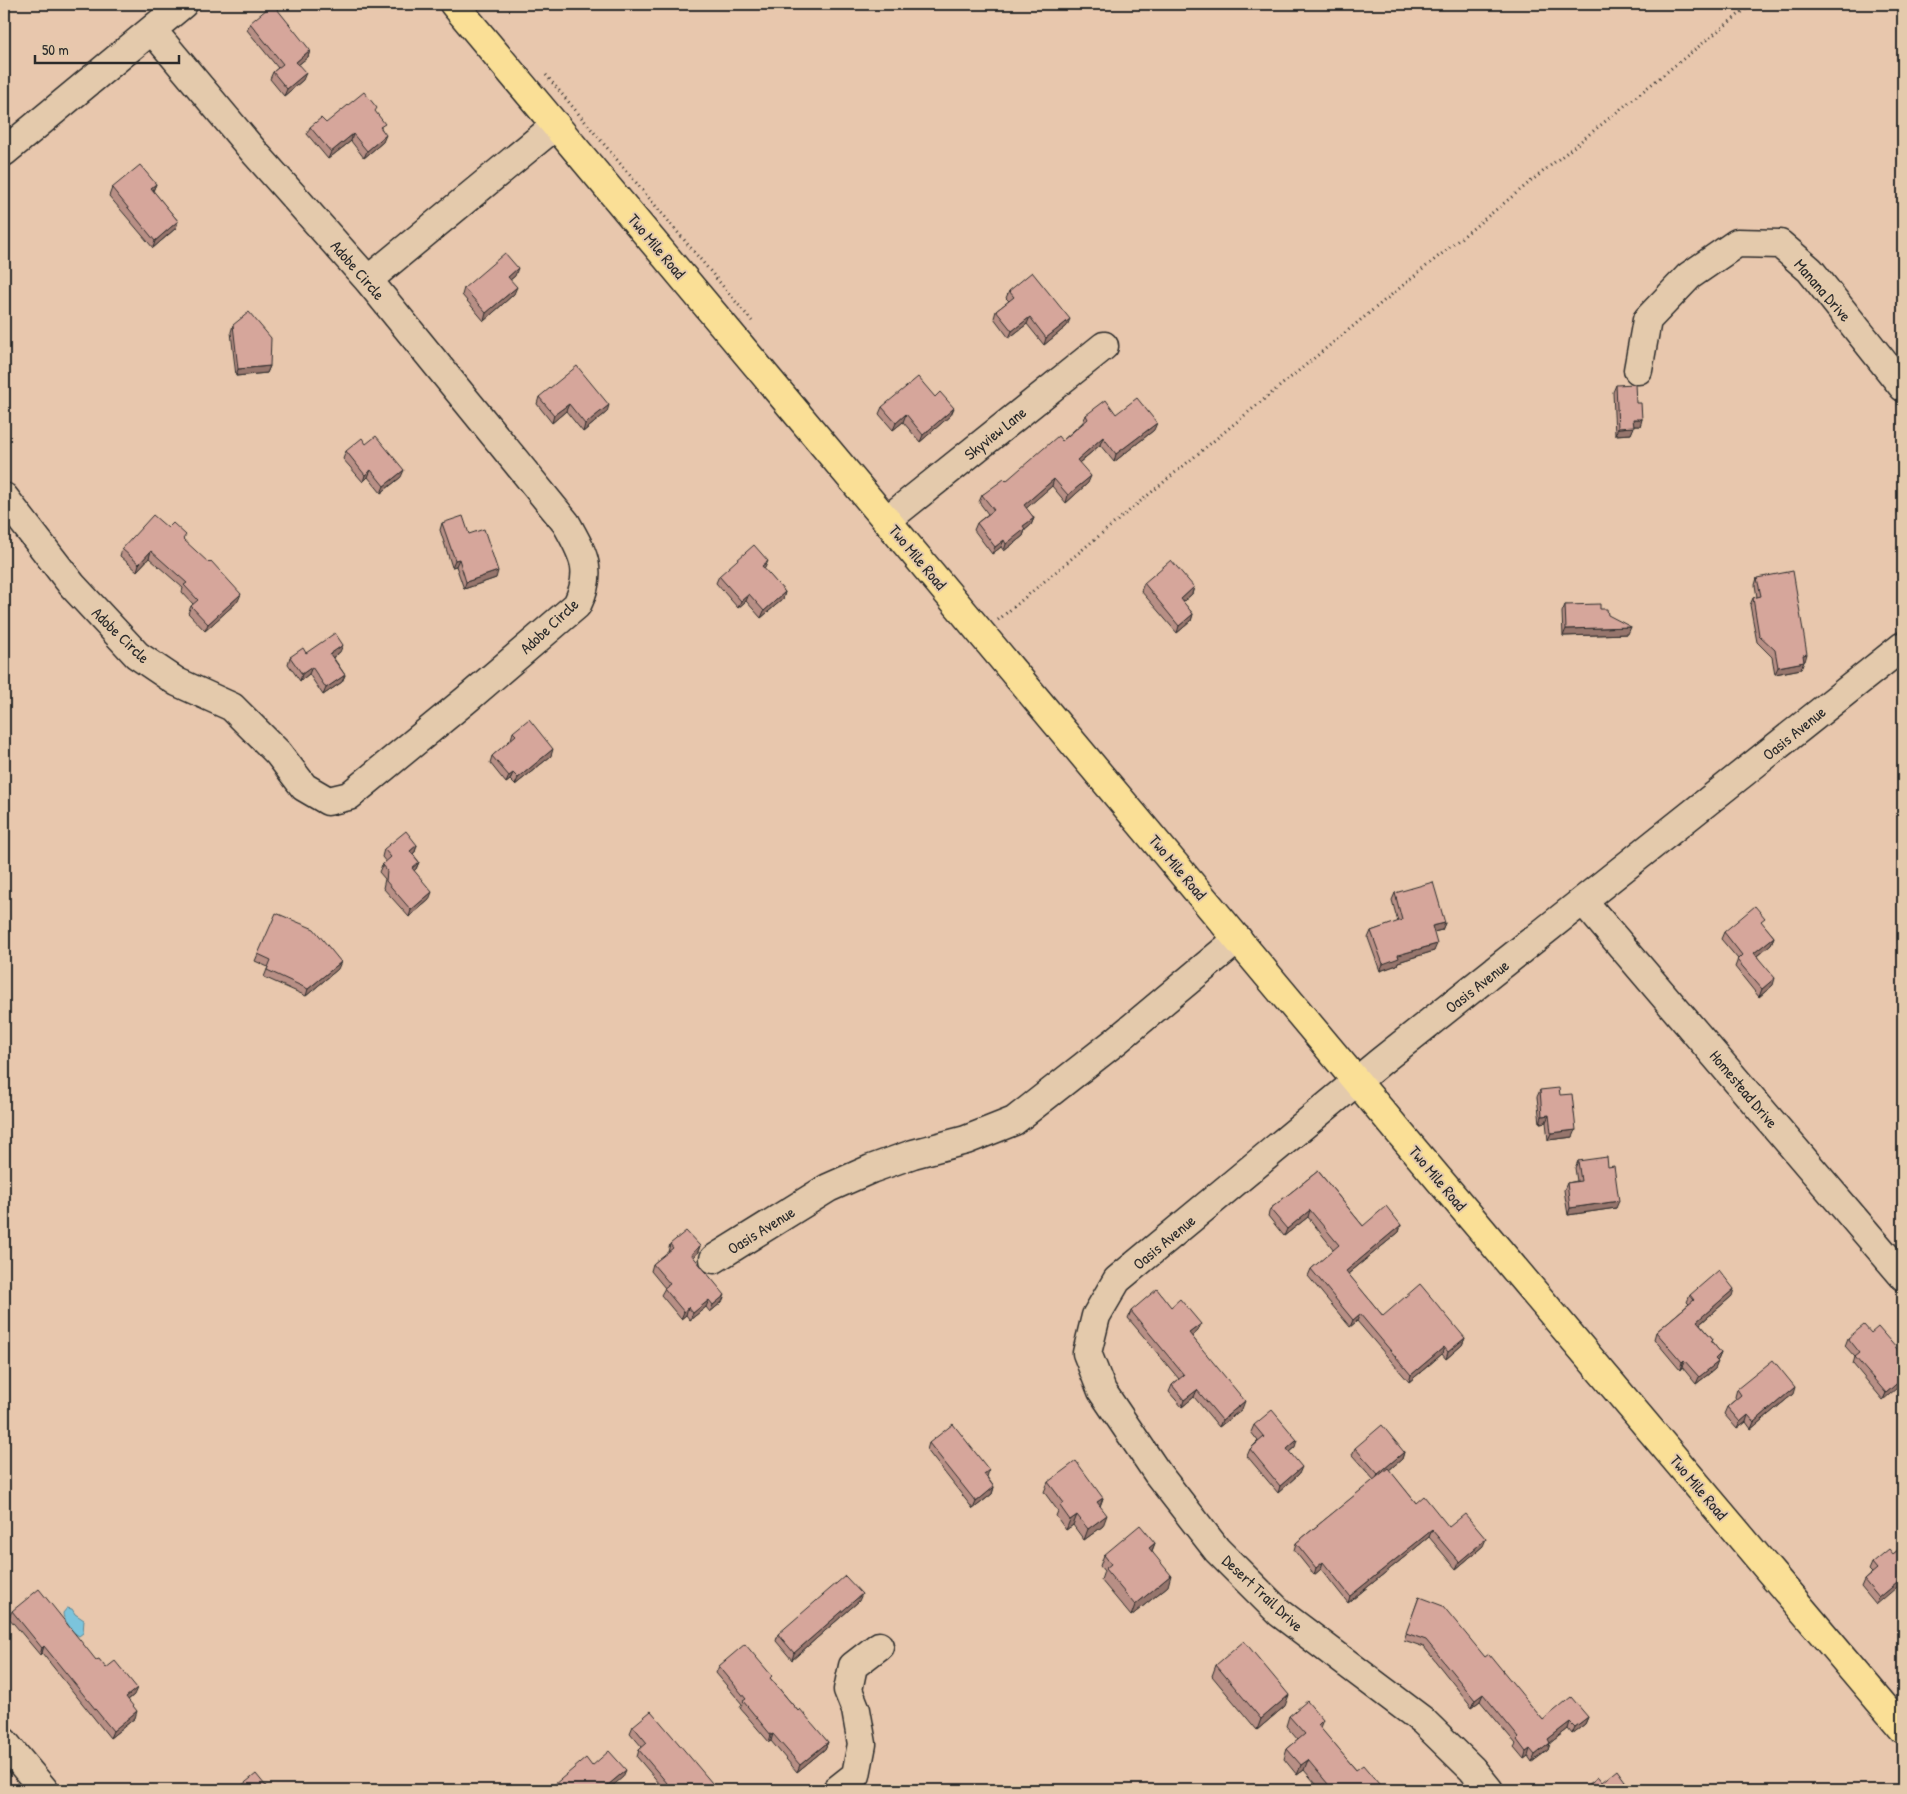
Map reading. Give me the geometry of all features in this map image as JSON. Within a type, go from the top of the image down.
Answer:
[{"type":"main road","name":"Two Mile Road","points":[[454,4],[1903,1729]]},
{"type":"street","points":[[4,152],[183,4]]},
{"type":"street","name":"Adobe Circle","points":[[4,496],[72,585],[137,655],[177,682],[232,707],[278,753],[304,787],[328,801],[349,796],[466,700],[576,605],[584,589],[586,573],[581,549],[566,523],[368,280],[256,154],[152,30]]},
{"type":"street","points":[[368,280],[556,125]]},
{"type":"street","name":"Manana Drive","points":[[1638,370],[1647,320],[1689,276],[1736,243],[1780,244],[1810,270],[1903,387]]},
{"type":"street","name":"Skyview Lane","points":[[887,520],[1104,346]]},
{"type":"street","name":"Oasis Avenue","points":[[1087,1353],[1096,1316],[1117,1280],[1358,1082],[1903,646]]},
{"type":"street","name":"Homestead Drive","points":[[1584,902],[1903,1276]]},
{"type":"street","name":"Oasis Avenue","points":[[714,1260],[828,1188],[904,1157],[966,1140],[1014,1121],[1116,1042],[1238,939]]},
{"type":"street","name":"Desert Trail Drive","points":[[1087,1353],[1102,1391],[1158,1474],[1217,1550],[1280,1613],[1422,1720],[1472,1769],[1489,1790]]},
{"type":"street","points":[[837,1790],[856,1775],[862,1744],[856,1710],[848,1690],[853,1666],[879,1646]]},
{"type":"street","points":[[4,1742],[44,1790]]},
{"type":"path","points":[[982,633],[1175,472],[1752,4]]},
{"type":"water","points":[[67,1608],[72,1609],[75,1614],[84,1620],[83,1633],[79,1636],[70,1630],[64,1618],[63,1613]]},
{"type":"building","points":[[273,4],[310,50],[296,62],[306,73],[287,89],[273,72],[283,64],[250,23]]},
{"type":"building","points":[[364,92],[377,108],[375,111],[385,124],[380,127],[386,135],[367,151],[353,134],[331,152],[310,127],[321,118],[326,123]]},
{"type":"building","points":[[140,165],[156,184],[151,188],[178,221],[155,241],[112,188]]},
{"type":"building","points":[[505,253],[518,268],[508,277],[517,287],[486,313],[464,288]]},
{"type":"building","points":[[1032,272],[1070,319],[1046,338],[1030,317],[1012,331],[996,311],[1014,297],[1009,291]]},
{"type":"building","points":[[249,312],[271,338],[270,366],[238,369],[233,325]]},
{"type":"building","points":[[577,366],[609,405],[585,424],[569,404],[554,415],[539,397]]},
{"type":"building","points":[[918,377],[935,397],[940,392],[954,408],[923,435],[906,414],[896,423],[882,407]]},
{"type":"building","points":[[1635,384],[1636,403],[1641,403],[1642,419],[1633,419],[1634,427],[1618,428],[1616,385]]},
{"type":"building","points":[[1137,398],[1157,423],[1116,454],[1103,437],[1077,460],[1091,476],[1068,495],[1054,479],[1024,505],[1034,518],[1023,526],[1025,529],[1006,544],[1004,540],[995,547],[977,523],[994,510],[982,495],[1004,479],[1006,481],[1058,436],[1062,441],[1088,419],[1086,415],[1106,400],[1116,414]]},
{"type":"building","points":[[376,436],[404,470],[384,486],[371,470],[365,475],[346,451],[362,438],[366,444]]},
{"type":"building","points":[[153,515],[168,528],[173,523],[186,535],[183,539],[209,563],[211,561],[241,594],[208,624],[191,606],[198,600],[184,585],[187,583],[151,551],[139,564],[122,549]]},
{"type":"building","points":[[463,516],[469,534],[484,529],[498,571],[466,582],[459,559],[455,560],[442,523]]},
{"type":"building","points":[[754,545],[768,561],[762,566],[785,592],[764,611],[749,594],[741,601],[719,576]]},
{"type":"building","points":[[1171,560],[1194,587],[1181,599],[1193,614],[1179,626],[1144,583]]},
{"type":"building","points":[[1793,571],[1807,654],[1803,655],[1804,662],[1778,667],[1775,650],[1759,635],[1753,598],[1761,596],[1757,578]]},
{"type":"building","points":[[1600,604],[1600,609],[1607,609],[1608,615],[1631,627],[1566,629],[1565,605]]},
{"type":"building","points":[[335,633],[343,645],[330,654],[345,675],[326,688],[312,667],[302,674],[290,657],[303,648],[306,653]]},
{"type":"building","points":[[529,719],[553,749],[518,778],[513,773],[509,776],[492,756],[516,735],[513,732]]},
{"type":"building","points":[[406,831],[417,845],[410,851],[419,862],[412,868],[432,892],[411,910],[386,881],[387,871],[382,865],[391,857],[384,849]]},
{"type":"building","points":[[1433,882],[1445,923],[1432,926],[1437,944],[1398,955],[1399,958],[1383,964],[1371,931],[1402,920],[1395,893]]},
{"type":"building","points":[[1755,906],[1765,918],[1761,921],[1774,937],[1754,953],[1775,978],[1762,989],[1737,960],[1742,955],[1724,932]]},
{"type":"building","points":[[276,913],[314,929],[341,962],[308,989],[267,970],[271,960],[258,954]]},
{"type":"building","points":[[1559,1088],[1560,1095],[1572,1094],[1576,1130],[1551,1133],[1549,1115],[1542,1116],[1540,1090]]},
{"type":"building","points":[[1607,1157],[1608,1167],[1614,1166],[1619,1201],[1570,1208],[1567,1183],[1581,1181],[1578,1161]]},
{"type":"building","points":[[1318,1171],[1363,1226],[1386,1206],[1401,1225],[1346,1271],[1383,1316],[1420,1284],[1465,1338],[1448,1352],[1444,1347],[1411,1375],[1360,1314],[1353,1320],[1311,1269],[1339,1245],[1310,1210],[1287,1229],[1270,1209]]},
{"type":"building","points":[[686,1231],[700,1246],[691,1254],[725,1295],[713,1305],[709,1300],[693,1313],[688,1307],[684,1312],[664,1288],[670,1284],[653,1264],[673,1248],[670,1244]]},
{"type":"building","points":[[1719,1270],[1734,1289],[1697,1321],[1713,1339],[1711,1341],[1721,1353],[1715,1359],[1718,1362],[1699,1377],[1684,1360],[1682,1362],[1656,1332],[1694,1300],[1690,1295]]},
{"type":"building","points":[[1157,1289],[1171,1307],[1180,1299],[1201,1324],[1189,1333],[1245,1401],[1222,1420],[1197,1390],[1184,1400],[1172,1385],[1184,1375],[1131,1311]]},
{"type":"building","points":[[1864,1325],[1871,1333],[1878,1327],[1903,1356],[1903,1378],[1886,1393],[1855,1357],[1860,1353],[1848,1338]]},
{"type":"building","points":[[1773,1360],[1795,1387],[1754,1422],[1748,1415],[1740,1422],[1727,1407],[1741,1395],[1737,1389]]},
{"type":"building","points":[[1272,1410],[1297,1440],[1287,1449],[1302,1467],[1280,1486],[1250,1449],[1264,1437],[1254,1425]]},
{"type":"building","points":[[953,1424],[989,1470],[984,1474],[994,1487],[976,1502],[929,1443]]},
{"type":"building","points":[[1382,1425],[1404,1452],[1378,1474],[1355,1448]]},
{"type":"building","points":[[1076,1461],[1103,1498],[1097,1502],[1107,1515],[1088,1529],[1077,1515],[1070,1520],[1060,1506],[1064,1503],[1048,1482]]},
{"type":"building","points":[[1388,1468],[1416,1503],[1424,1496],[1449,1527],[1465,1514],[1486,1539],[1459,1562],[1432,1530],[1350,1596],[1323,1562],[1316,1568],[1296,1543]]},
{"type":"building","points":[[1140,1525],[1155,1543],[1149,1548],[1171,1575],[1135,1605],[1105,1569],[1111,1564],[1104,1555]]},
{"type":"building","points":[[1903,1546],[1903,1578],[1879,1598],[1864,1580],[1877,1569],[1872,1563],[1889,1549],[1893,1554]]},
{"type":"building","points":[[845,1576],[862,1594],[794,1653],[778,1634]]},
{"type":"building","points":[[39,1589],[96,1660],[99,1659],[106,1668],[115,1661],[137,1688],[126,1697],[137,1711],[113,1731],[44,1646],[42,1648],[12,1611]]},
{"type":"building","points":[[1419,1597],[1443,1606],[1485,1657],[1489,1654],[1543,1720],[1571,1697],[1588,1717],[1575,1727],[1570,1722],[1548,1739],[1550,1743],[1535,1755],[1530,1749],[1526,1752],[1517,1740],[1519,1738],[1483,1694],[1475,1700],[1426,1640],[1406,1633]]},
{"type":"building","points":[[1244,1641],[1289,1695],[1261,1719],[1216,1665]]},
{"type":"building","points":[[745,1644],[772,1676],[770,1678],[828,1742],[800,1765],[773,1734],[771,1735],[743,1701],[746,1699],[719,1666]]},
{"type":"building","points":[[1307,1701],[1323,1720],[1318,1725],[1356,1770],[1363,1765],[1384,1790],[1321,1790],[1328,1784],[1308,1760],[1301,1765],[1287,1749],[1305,1734],[1289,1716]]},
{"type":"building","points":[[651,1711],[718,1790],[673,1790],[639,1750],[647,1743],[633,1726]]},
{"type":"building","points":[[609,1751],[626,1770],[602,1790],[548,1790],[586,1758],[592,1766]]},
{"type":"building","points":[[1617,1770],[1630,1788],[1628,1790],[1582,1790],[1598,1777],[1602,1782]]},
{"type":"building","points":[[256,1774],[269,1790],[236,1790]]}]
